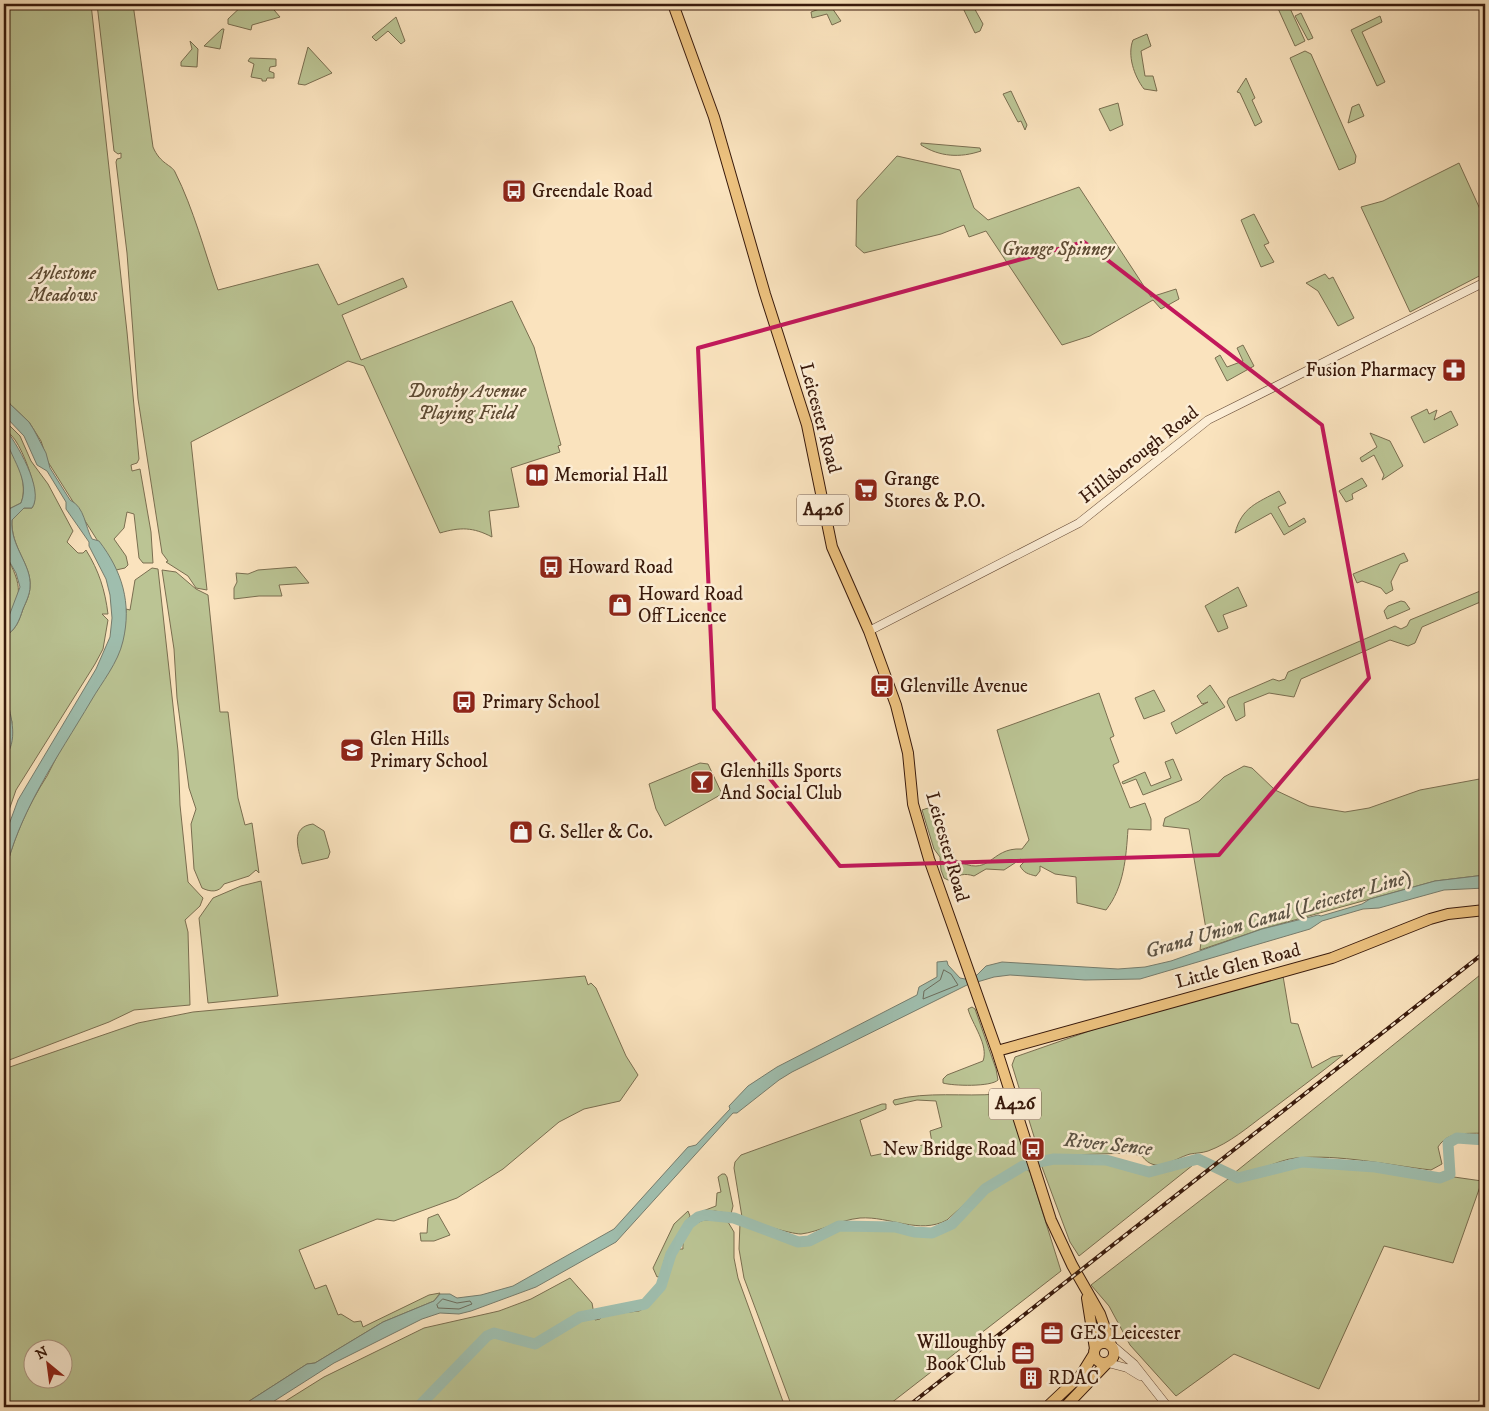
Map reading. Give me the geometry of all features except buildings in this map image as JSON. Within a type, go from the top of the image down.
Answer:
[{"type":"main road","name":"Leicester Road","points":[[673,4],[714,117],[765,294],[807,425],[832,547],[869,631],[896,705],[908,753],[913,804],[929,859],[997,1051]]},
{"type":"main road","name":"Little Glen Road","points":[[997,1051],[1332,958],[1430,919],[1448,914],[1485,910]]},
{"type":"main road","name":"A426","points":[[997,1051],[1051,1220],[1102,1320],[1112,1346]]},
{"type":"main road","name":"A426","points":[[1085,1289],[1094,1352]]},
{"type":"main road","points":[[1047,1407],[1081,1375],[1094,1352],[1102,1343],[1112,1346],[1114,1356],[1065,1407]]},
{"type":"main road","points":[[1094,1352],[1100,1362],[1107,1363]]},
{"type":"street","name":"Hillsborough Road","points":[[869,631],[1079,523],[1208,420],[1485,282]]},
{"type":"street","points":[[1112,1346],[1134,1364],[1168,1407]]},
{"type":"street","points":[[1107,1363],[1132,1370],[1147,1381]]},
{"type":"highlighted area","points":[[1084,242],[1322,425],[1369,678],[1219,855],[840,866],[714,709],[698,348]]},
{"type":"green space","name":"Aylestone Meadows","points":[[4,4],[91,4],[139,459],[137,463],[131,465],[132,471],[140,469],[151,532],[153,563],[143,563],[139,558],[134,514],[127,512],[124,528],[114,539],[126,556],[128,565],[125,568],[116,570],[48,462],[41,441],[29,422],[10,404],[4,393]]},
{"type":"green space","name":"Dorothy Avenue Playing Field","points":[[97,4],[133,4],[153,147],[162,161],[173,170],[182,186],[218,290],[318,264],[338,305],[403,278],[407,287],[342,315],[361,360],[512,301],[534,347],[561,445],[558,446],[560,452],[511,468],[519,507],[489,511],[492,537],[479,531],[466,529],[440,533],[364,366],[348,361],[191,442],[207,590],[196,588],[188,576],[166,562],[168,561],[162,553],[138,399],[127,253],[116,162],[117,159],[121,158],[121,153],[118,154],[114,151]]},
{"type":"green space","points":[[244,4],[269,4],[280,17],[252,25],[251,30],[228,24],[228,19]]},
{"type":"green space","points":[[961,4],[972,4],[983,24],[980,31],[975,33]]},
{"type":"green space","points":[[1276,4],[1288,4],[1305,41],[1295,46]]},
{"type":"green space","points":[[830,5],[841,21],[832,25],[827,14],[812,18],[811,12]]},
{"type":"green space","points":[[1301,13],[1313,38],[1308,40],[1295,16]]},
{"type":"green space","points":[[1380,16],[1382,22],[1362,32],[1385,82],[1377,86],[1351,30]]},
{"type":"green space","points":[[396,17],[405,41],[401,44],[388,31],[376,41],[372,37]]},
{"type":"green space","points":[[224,29],[220,49],[204,46]]},
{"type":"green space","points":[[1147,34],[1151,46],[1141,51],[1145,76],[1153,76],[1157,91],[1144,89],[1137,78],[1131,59],[1133,40]]},
{"type":"green space","points":[[190,41],[198,49],[197,67],[181,66],[181,62],[192,49]]},
{"type":"green space","points":[[308,47],[332,73],[305,85],[298,84]]},
{"type":"green space","points":[[1305,51],[1311,54],[1356,156],[1355,163],[1339,170],[1290,58]]},
{"type":"green space","points":[[250,58],[276,59],[276,66],[270,67],[269,71],[274,73],[274,78],[267,78],[266,81],[262,81],[262,79],[251,77],[254,64],[248,61]]},
{"type":"green space","points":[[1246,78],[1255,98],[1252,100],[1262,122],[1255,126],[1240,93],[1237,92]]},
{"type":"green space","points":[[1011,91],[1027,125],[1025,130],[1021,121],[1018,122],[1003,94]]},
{"type":"green space","points":[[1118,103],[1123,125],[1110,131],[1099,109]]},
{"type":"green space","points":[[1359,104],[1364,116],[1348,123],[1352,107]]},
{"type":"green space","points":[[921,143],[980,148],[981,151],[965,155],[950,155],[935,152],[921,145]]},
{"type":"green space","name":"Grange Spinney","points":[[897,156],[960,170],[974,208],[988,220],[1079,187],[1151,297],[1176,289],[1179,299],[1161,309],[1153,300],[1090,336],[1062,345],[986,231],[969,237],[964,225],[941,234],[864,253],[856,246],[857,200]]},
{"type":"green space","points":[[1459,163],[1485,220],[1485,273],[1410,312],[1361,207],[1383,201]]},
{"type":"green space","points":[[1254,214],[1269,243],[1264,245],[1274,262],[1261,267],[1241,220]]},
{"type":"green space","points":[[1325,274],[1329,279],[1333,277],[1354,318],[1338,326],[1318,291],[1306,283]]},
{"type":"green space","points":[[1243,345],[1254,366],[1227,381],[1215,358],[1220,355],[1227,367],[1243,361],[1237,348]]},
{"type":"green space","points":[[1427,409],[1429,414],[1437,410],[1434,420],[1451,411],[1458,425],[1424,443],[1411,417]]},
{"type":"green space","points":[[4,420],[20,436],[31,461],[48,484],[73,531],[67,542],[78,553],[83,553],[86,550],[91,558],[101,581],[108,614],[102,614],[108,620],[103,649],[16,790],[7,816],[4,816],[4,758],[8,754],[12,722],[4,694],[4,637],[14,628],[18,621],[29,595],[30,587],[28,571],[14,538],[12,519],[24,508],[32,508],[35,494],[24,457],[17,443],[7,430]]},
{"type":"green space","points":[[1370,433],[1390,441],[1403,466],[1382,480],[1384,475],[1374,455],[1362,462],[1360,458],[1377,447]]},
{"type":"green space","points":[[4,439],[20,469],[23,495],[21,503],[9,509],[4,517]]},
{"type":"green space","points":[[1362,478],[1367,486],[1352,494],[1353,499],[1346,502],[1339,491]]},
{"type":"green space","points":[[1279,491],[1286,503],[1278,507],[1289,527],[1304,518],[1306,522],[1284,535],[1271,513],[1235,533],[1246,511]]},
{"type":"green space","points":[[4,552],[17,579],[18,596],[16,604],[4,623]]},
{"type":"green space","points":[[1404,553],[1408,561],[1400,564],[1391,582],[1393,590],[1386,594],[1381,588],[1362,581],[1357,583],[1353,574]]},
{"type":"green space","points":[[296,567],[309,583],[279,585],[282,596],[234,599],[234,588],[237,582],[236,573],[248,574],[258,570]]},
{"type":"green space","points":[[152,568],[158,569],[178,751],[180,805],[188,882],[203,898],[200,906],[185,920],[188,932],[190,1005],[134,1010],[109,1022],[4,1062],[4,878],[7,865],[26,813],[47,776],[125,622],[126,609],[130,610],[135,580]]},
{"type":"green space","points":[[162,570],[176,572],[196,589],[208,595],[220,712],[228,712],[238,798],[245,825],[252,823],[259,873],[256,870],[249,876],[224,884],[220,889],[214,891],[202,888],[194,869],[191,824],[196,809],[189,788],[177,698],[174,649]]},
{"type":"green space","points":[[1238,587],[1247,606],[1223,615],[1228,628],[1218,632],[1205,606]]},
{"type":"green space","points":[[1485,589],[1485,600],[1422,627],[1415,643],[1408,646],[1390,640],[1301,679],[1294,697],[1269,693],[1244,703],[1245,716],[1236,721],[1227,702],[1229,698],[1273,679],[1279,681],[1285,679],[1288,672],[1395,626],[1401,629],[1407,626],[1410,620]]},
{"type":"green space","points":[[1401,601],[1405,602],[1410,609],[1387,619],[1384,611],[1388,606]]},
{"type":"green space","points":[[1210,685],[1225,707],[1176,734],[1171,723],[1208,702],[1202,704],[1197,696]]},
{"type":"green space","points":[[1154,690],[1165,711],[1144,719],[1135,698]]},
{"type":"green space","points":[[1099,693],[1114,736],[1110,738],[1119,762],[1113,765],[1130,808],[1145,803],[1151,819],[1151,830],[1128,829],[1123,872],[1117,892],[1106,910],[1077,903],[1076,877],[1055,874],[1040,866],[1040,871],[1036,876],[1031,875],[1020,866],[1024,862],[1021,859],[1004,870],[986,869],[974,876],[964,874],[952,882],[944,878],[940,857],[934,849],[922,810],[928,808],[935,813],[940,832],[948,844],[949,850],[953,852],[954,859],[966,865],[983,865],[1002,853],[1022,849],[1029,840],[997,730]]},
{"type":"green space","points":[[1173,759],[1182,780],[1143,795],[1136,779],[1123,784],[1122,782],[1145,772],[1151,786],[1171,778],[1165,762]]},
{"type":"green space","points":[[700,763],[708,764],[722,794],[665,826],[656,809],[649,784]]},
{"type":"green space","points":[[1244,766],[1252,768],[1275,790],[1309,806],[1345,812],[1369,808],[1420,790],[1485,778],[1485,875],[1435,881],[1262,929],[1200,950],[1201,942],[1207,935],[1189,829],[1163,826],[1165,818],[1199,801],[1224,777]]},
{"type":"green space","points":[[313,824],[324,831],[330,852],[328,858],[302,864],[297,839],[298,834],[301,829]]},
{"type":"green space","points":[[261,881],[278,996],[208,1003],[199,918],[213,898],[241,886]]},
{"type":"green space","points":[[1485,971],[1485,1130],[1483,1133],[1458,1134],[1447,1138],[1438,1147],[1442,1164],[1431,1170],[1329,1157],[1313,1157],[1288,1159],[1249,1173],[1233,1174]]},
{"type":"green space","points":[[585,976],[588,985],[591,983],[596,988],[626,1056],[638,1075],[620,1101],[584,1109],[559,1122],[503,1169],[457,1198],[394,1221],[377,1219],[299,1250],[315,1289],[326,1285],[338,1315],[341,1314],[354,1322],[361,1321],[363,1327],[429,1295],[440,1293],[434,1301],[383,1322],[315,1363],[307,1364],[240,1407],[4,1407],[4,1069],[138,1023],[193,1012]]},
{"type":"green space","points":[[1283,976],[1291,1023],[1298,1024],[1312,1068],[1332,1057],[1343,1055],[1246,1129],[1224,1144],[1208,1151],[1190,1154],[1159,1165],[1147,1162],[1142,1156],[1130,1153],[1040,1156],[1012,1065],[1015,1057],[1121,1020]]},
{"type":"green space","points":[[972,1007],[975,1009],[998,1080],[980,1085],[943,1083],[943,1079],[947,1075],[983,1061],[984,1048],[982,1041],[968,1009]]},
{"type":"green space","points":[[1002,1094],[1007,1100],[1025,1152],[1026,1161],[990,1181],[947,1220],[926,1226],[860,1218],[801,1234],[753,1222],[742,1217],[734,1168],[735,1162],[741,1155],[882,1104],[886,1104],[886,1109],[860,1120],[871,1156],[932,1143],[930,1131],[942,1127],[936,1101],[917,1100],[895,1105],[894,1100],[933,1095]]},
{"type":"green space","points":[[1050,1161],[1116,1162],[1152,1174],[1184,1164],[1193,1165],[1079,1256],[1070,1242],[1042,1167],[1043,1164]]},
{"type":"green space","points":[[1292,1164],[1405,1170],[1482,1181],[1453,1263],[1384,1246],[1319,1389],[1234,1354],[1176,1396],[1130,1345],[1109,1306],[1091,1285],[1228,1179],[1247,1177]]},
{"type":"green space","points":[[1024,1167],[1030,1172],[1061,1271],[886,1407],[792,1407],[744,1278],[739,1249],[740,1223],[799,1244],[818,1240],[841,1227],[892,1228],[921,1235],[935,1234],[953,1226],[987,1189]]},
{"type":"green space","points":[[725,1174],[727,1177],[733,1206],[731,1214],[715,1211],[695,1214],[716,1206],[717,1193],[721,1192],[718,1177]]},
{"type":"green space","points":[[688,1211],[690,1216],[665,1258],[660,1276],[657,1277],[653,1268],[674,1224]]},
{"type":"green space","points":[[438,1214],[450,1235],[434,1241],[421,1241],[420,1233],[427,1233],[428,1218]]},
{"type":"green space","points":[[704,1220],[728,1222],[734,1232],[734,1258],[738,1278],[785,1407],[276,1407],[324,1377],[424,1328],[499,1311],[531,1299],[570,1278],[592,1303],[595,1320],[600,1319],[603,1315],[639,1311],[650,1305],[664,1287],[667,1269],[678,1249],[683,1249],[684,1239],[688,1231]]},
{"type":"water","points":[[4,393],[10,404],[29,422],[46,453],[50,468],[70,500],[82,512],[92,539],[99,541],[114,564],[123,588],[126,614],[121,649],[40,786],[18,831],[4,878],[4,838],[18,800],[96,669],[110,637],[112,618],[110,595],[106,579],[89,546],[89,542],[66,509],[66,502],[47,471],[37,465],[24,436],[4,415]]},
{"type":"water","points":[[4,427],[22,454],[32,478],[35,500],[32,508],[24,508],[12,520],[14,539],[28,571],[30,590],[16,625],[4,637],[4,623],[9,616],[20,587],[16,573],[4,552],[4,517],[9,509],[21,503],[23,483],[8,446]]},
{"type":"water","points":[[4,694],[7,698],[12,721],[13,737],[9,751],[4,758]]},
{"type":"water","points":[[1485,875],[1485,888],[1444,890],[1379,908],[1363,909],[1322,921],[1310,929],[1140,979],[1085,980],[1010,975],[994,977],[967,985],[792,1072],[737,1113],[733,1113],[616,1242],[536,1287],[471,1311],[459,1314],[440,1313],[422,1319],[334,1363],[268,1405],[240,1407],[307,1364],[315,1363],[383,1322],[434,1301],[440,1294],[450,1294],[457,1298],[481,1295],[513,1286],[614,1229],[688,1147],[696,1145],[730,1109],[729,1106],[748,1086],[777,1067],[917,995],[919,987],[937,977],[937,962],[947,961],[948,965],[960,978],[965,979],[977,975],[986,966],[1002,962],[1118,969],[1145,967],[1171,961],[1262,929],[1318,915],[1321,916],[1362,904],[1370,899],[1435,881]]},
{"type":"waterway","name":"River Sence","points":[[418,1407],[487,1336],[494,1333],[535,1344],[580,1317],[645,1304],[661,1286],[671,1254],[689,1224],[698,1217],[705,1215],[734,1218],[798,1242],[809,1241],[839,1226],[895,1227],[914,1232],[932,1233],[952,1224],[985,1189],[1023,1166],[1054,1159],[1106,1160],[1149,1172],[1198,1159],[1238,1178],[1302,1162],[1375,1167],[1440,1178],[1450,1174],[1448,1143],[1457,1138],[1485,1140]]},
{"type":"railway","points":[[907,1407],[1485,952]]},
{"type":"place","name":"Greendale Road","points":[[514,191]]},
{"type":"place","name":"Fusion Pharmacy","points":[[1454,370]]},
{"type":"place","name":"Memorial Hall","points":[[537,475]]},
{"type":"place","name":"Grange Stores & P.O.","points":[[866,490]]},
{"type":"place","name":"Howard Road","points":[[551,567]]},
{"type":"place","name":"Howard Road Off Licence","points":[[620,605]]},
{"type":"place","name":"Glenville Avenue","points":[[882,686]]},
{"type":"place","name":"Primary School","points":[[464,702]]},
{"type":"place","name":"Glen Hills Primary School","points":[[352,750]]},
{"type":"place","name":"Glenhills Sports And Social Club","points":[[702,782]]},
{"type":"place","name":"G. Seller & Co.","points":[[521,832]]},
{"type":"place","name":"New Bridge Road","points":[[1033,1149]]},
{"type":"place","name":"GES Leicester","points":[[1052,1333]]},
{"type":"place","name":"Willoughby Book Club","points":[[1023,1353]]},
{"type":"place","name":"RDAC","points":[[1031,1378]]},
{"type":"water label","name":"Grand Union Canal (Leicester Line)","points":[[1278,915]]}]
